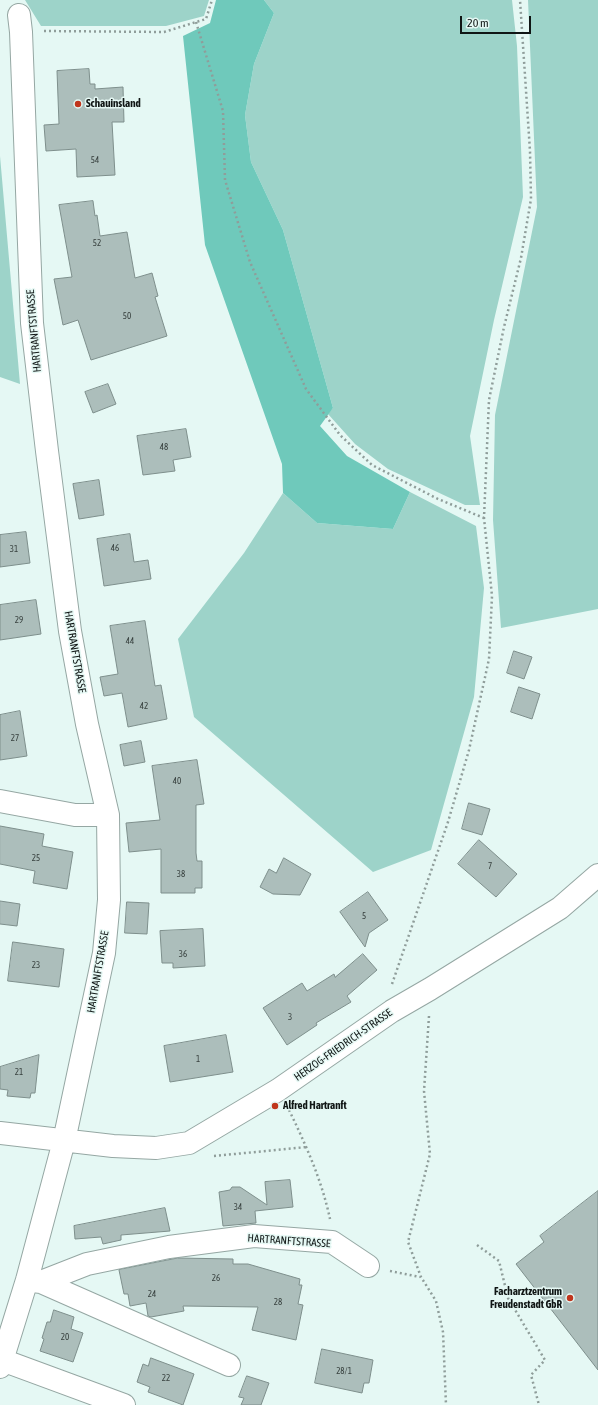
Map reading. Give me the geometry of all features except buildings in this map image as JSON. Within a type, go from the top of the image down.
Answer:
[{"type":"street","name":"HARTRANFTSTRASSE","points":[[20,23],[26,194],[33,330],[46,451],[70,631],[87,724],[108,815],[109,900],[104,953],[34,1281],[1,1363],[124,1405]]},
{"type":"street","points":[[0,801],[75,815],[108,815]]},
{"type":"street","name":"HERZOG-FRIEDRICH-STRASSE","points":[[0,1133],[113,1146],[156,1148],[189,1143],[278,1090],[392,1011],[560,908],[598,875]]},
{"type":"street","name":"HARTRANFTSTRASSE","points":[[34,1281],[87,1264],[169,1247],[254,1236],[332,1242],[368,1266]]},
{"type":"street","points":[[34,1281],[229,1365]]},
{"type":"path","points":[[20,23],[50,31],[164,32],[206,19],[212,0]]},
{"type":"path","points":[[392,1011],[392,983],[448,822],[469,750],[488,659],[492,596],[484,518],[489,400],[504,327],[521,258],[530,199],[530,151],[520,0]]},
{"type":"path","points":[[196,22],[223,111],[225,180],[250,262],[306,389],[340,435],[372,465],[438,499],[484,518]]},
{"type":"path","points":[[430,989],[424,1091],[430,1154],[408,1242],[420,1277],[436,1300],[443,1332],[446,1405]]},
{"type":"path","points":[[278,1090],[307,1146],[327,1202],[332,1226],[332,1242]]},
{"type":"path","points":[[189,1143],[199,1158],[307,1146]]},
{"type":"path","points":[[477,1245],[499,1261],[508,1298],[545,1360],[531,1375],[539,1405]]},
{"type":"path","points":[[368,1266],[420,1277]]},
{"type":"green space","points":[[25,0],[209,0],[204,16],[166,26],[41,26]]},
{"type":"green space","points":[[216,0],[264,0],[274,13],[254,64],[245,115],[251,162],[283,230],[333,408],[320,426],[347,456],[410,492],[393,529],[317,523],[283,493],[282,464],[205,245],[183,36],[210,23]]},
{"type":"green space","points":[[264,0],[512,0],[517,46],[523,197],[494,320],[470,436],[480,505],[465,505],[388,469],[355,444],[328,414],[333,408],[283,230],[251,162],[245,115],[254,64],[274,13]]},
{"type":"green space","points":[[528,0],[598,0],[598,609],[501,628],[493,520],[495,415],[537,207]]},
{"type":"green space","points":[[0,156],[20,384],[0,377]]},
{"type":"green space","points":[[410,492],[476,526],[484,588],[474,697],[431,850],[373,872],[194,717],[178,639],[244,553],[283,493],[317,523],[393,529]]},
{"type":"place","name":"Schauinsland","points":[[78,104]]},
{"type":"place","name":"Alfred Hartranft","points":[[275,1106]]},
{"type":"place","name":"Facharztzentrum Freudenstadt GbR","points":[[570,1298]]}]
